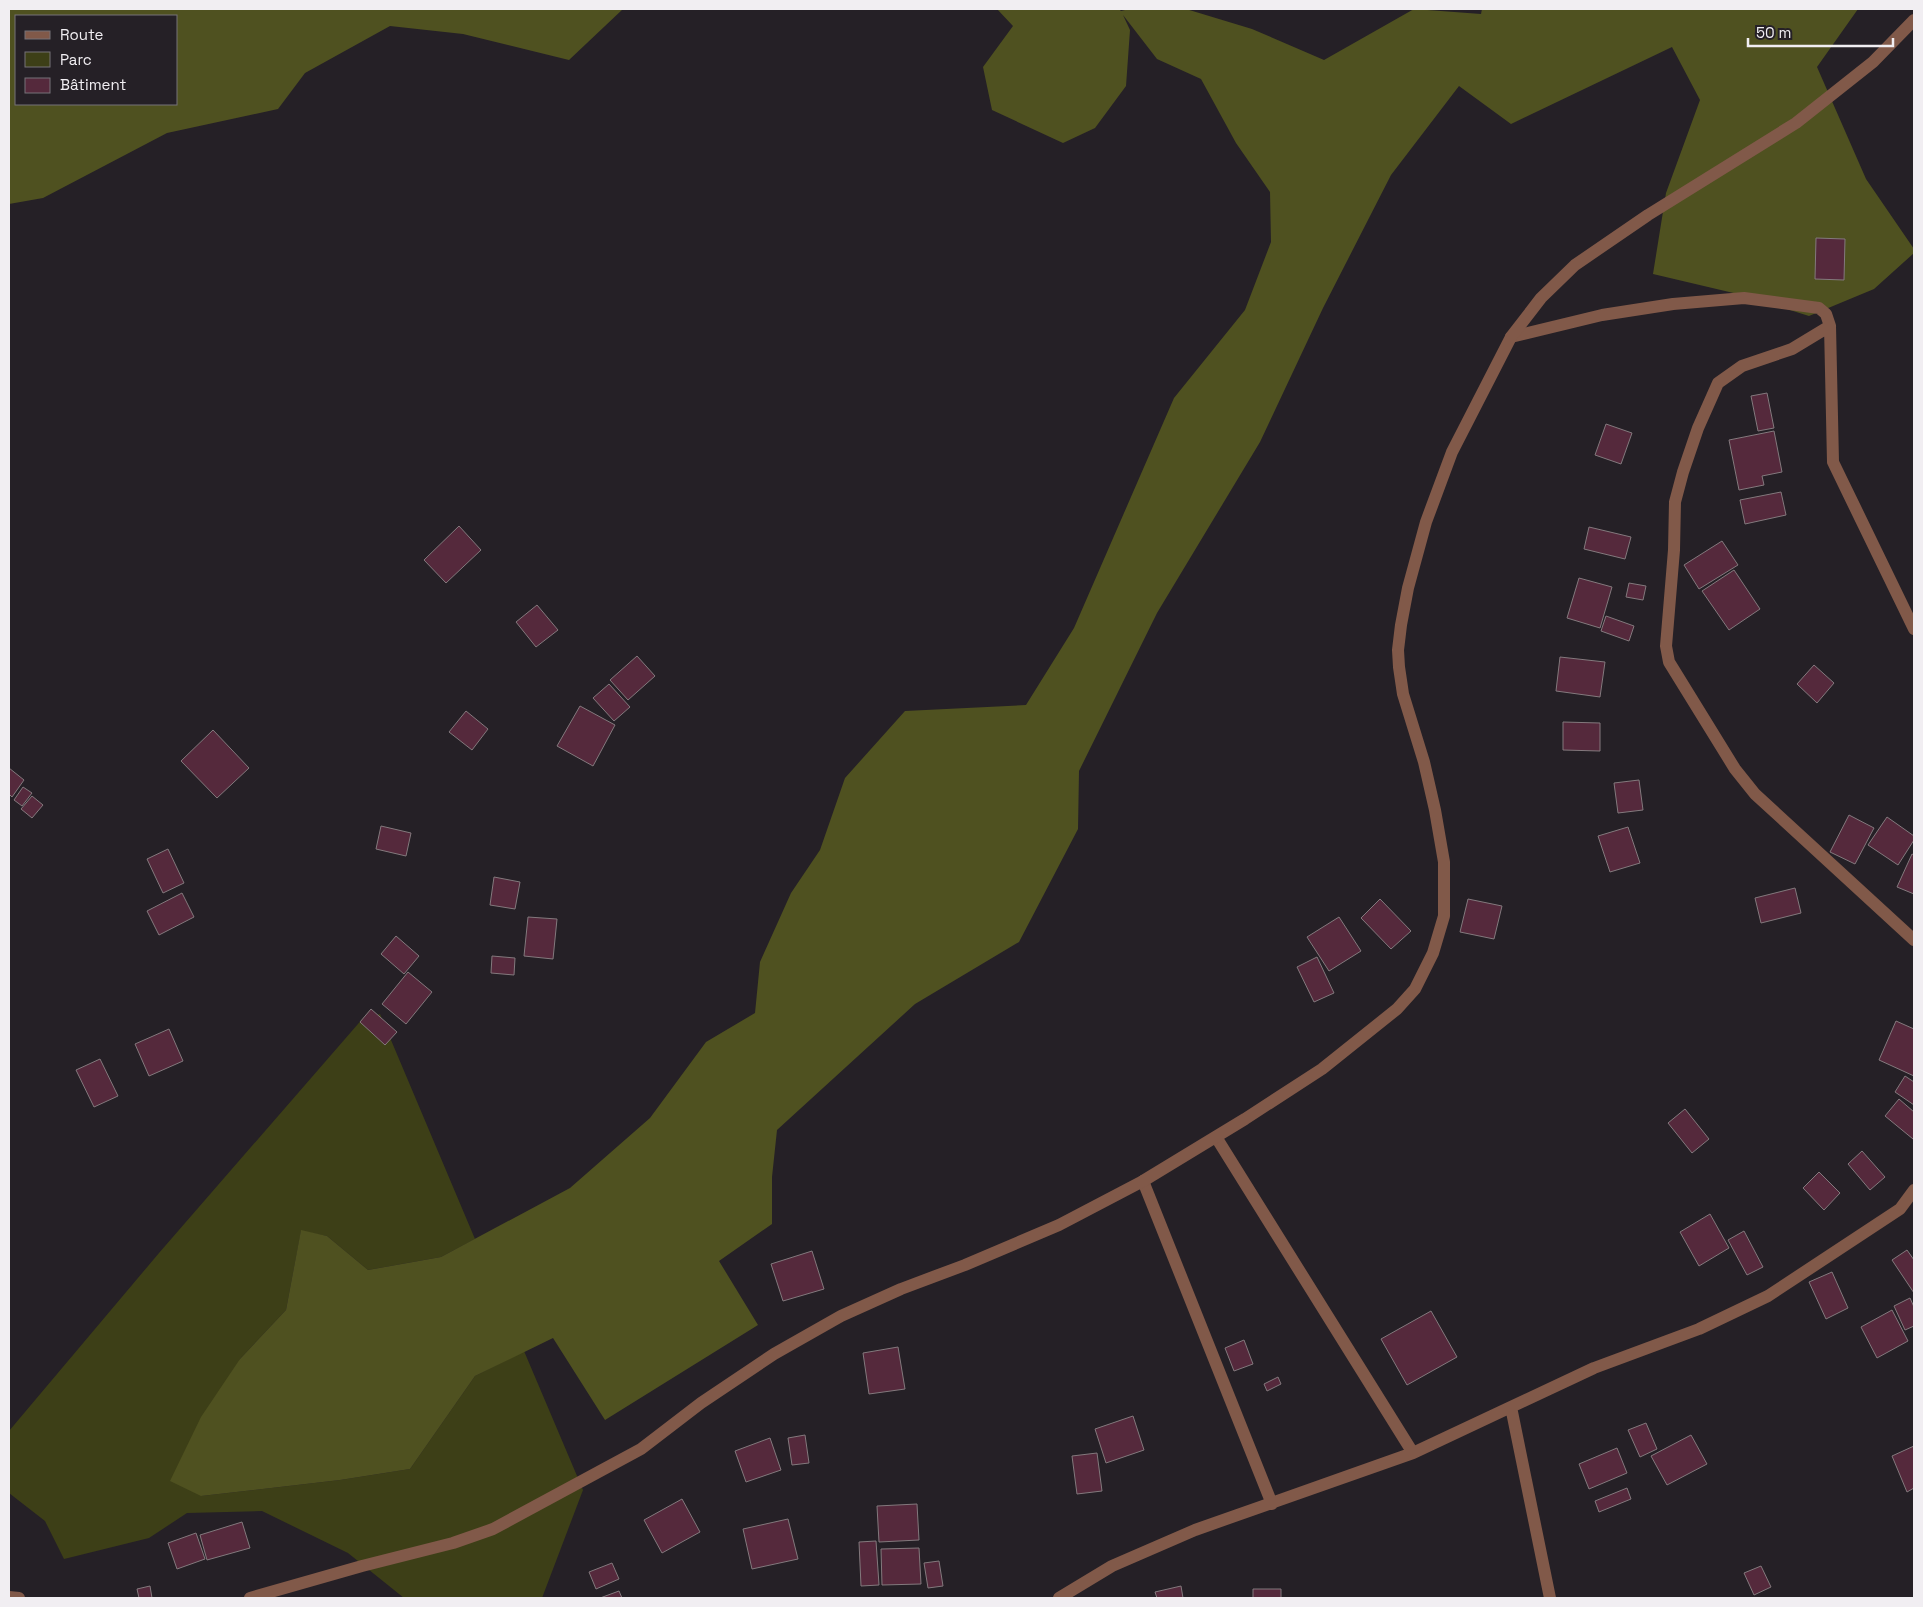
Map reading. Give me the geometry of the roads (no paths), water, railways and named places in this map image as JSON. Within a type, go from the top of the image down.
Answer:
[{"type":"street","points":[[250,1598],[362,1566],[453,1543],[493,1529],[640,1449],[701,1403],[766,1359],[841,1316],[901,1289],[1059,1225],[1143,1181],[1322,1069],[1397,1009],[1415,989],[1433,952],[1444,916],[1444,862],[1424,762],[1403,694],[1398,650],[1408,588],[1426,522],[1452,452],[1511,337],[1541,298],[1575,265],[1648,215],[1796,123],[1872,62],[1914,20]]},
{"type":"street","points":[[1511,337],[1602,315],[1673,304],[1744,298],[1819,308],[1826,314],[1830,326],[1833,462],[1914,629]]},
{"type":"street","points":[[1830,326],[1792,349],[1742,366],[1718,383],[1682,472],[1675,502],[1674,550],[1666,646],[1669,662],[1735,769],[1755,794],[1914,940]]},
{"type":"street","points":[[1216,1137],[1413,1453]]},
{"type":"street","points":[[1143,1181],[1272,1504]]},
{"type":"street","points":[[1060,1598],[1112,1566],[1196,1530],[1413,1453],[1594,1368],[1699,1329],[1768,1296],[1900,1209],[1914,1190]]},
{"type":"street","points":[[1511,1407],[1550,1598]]},
{"type":"street","points":[[9,1597],[18,1598]]}]
